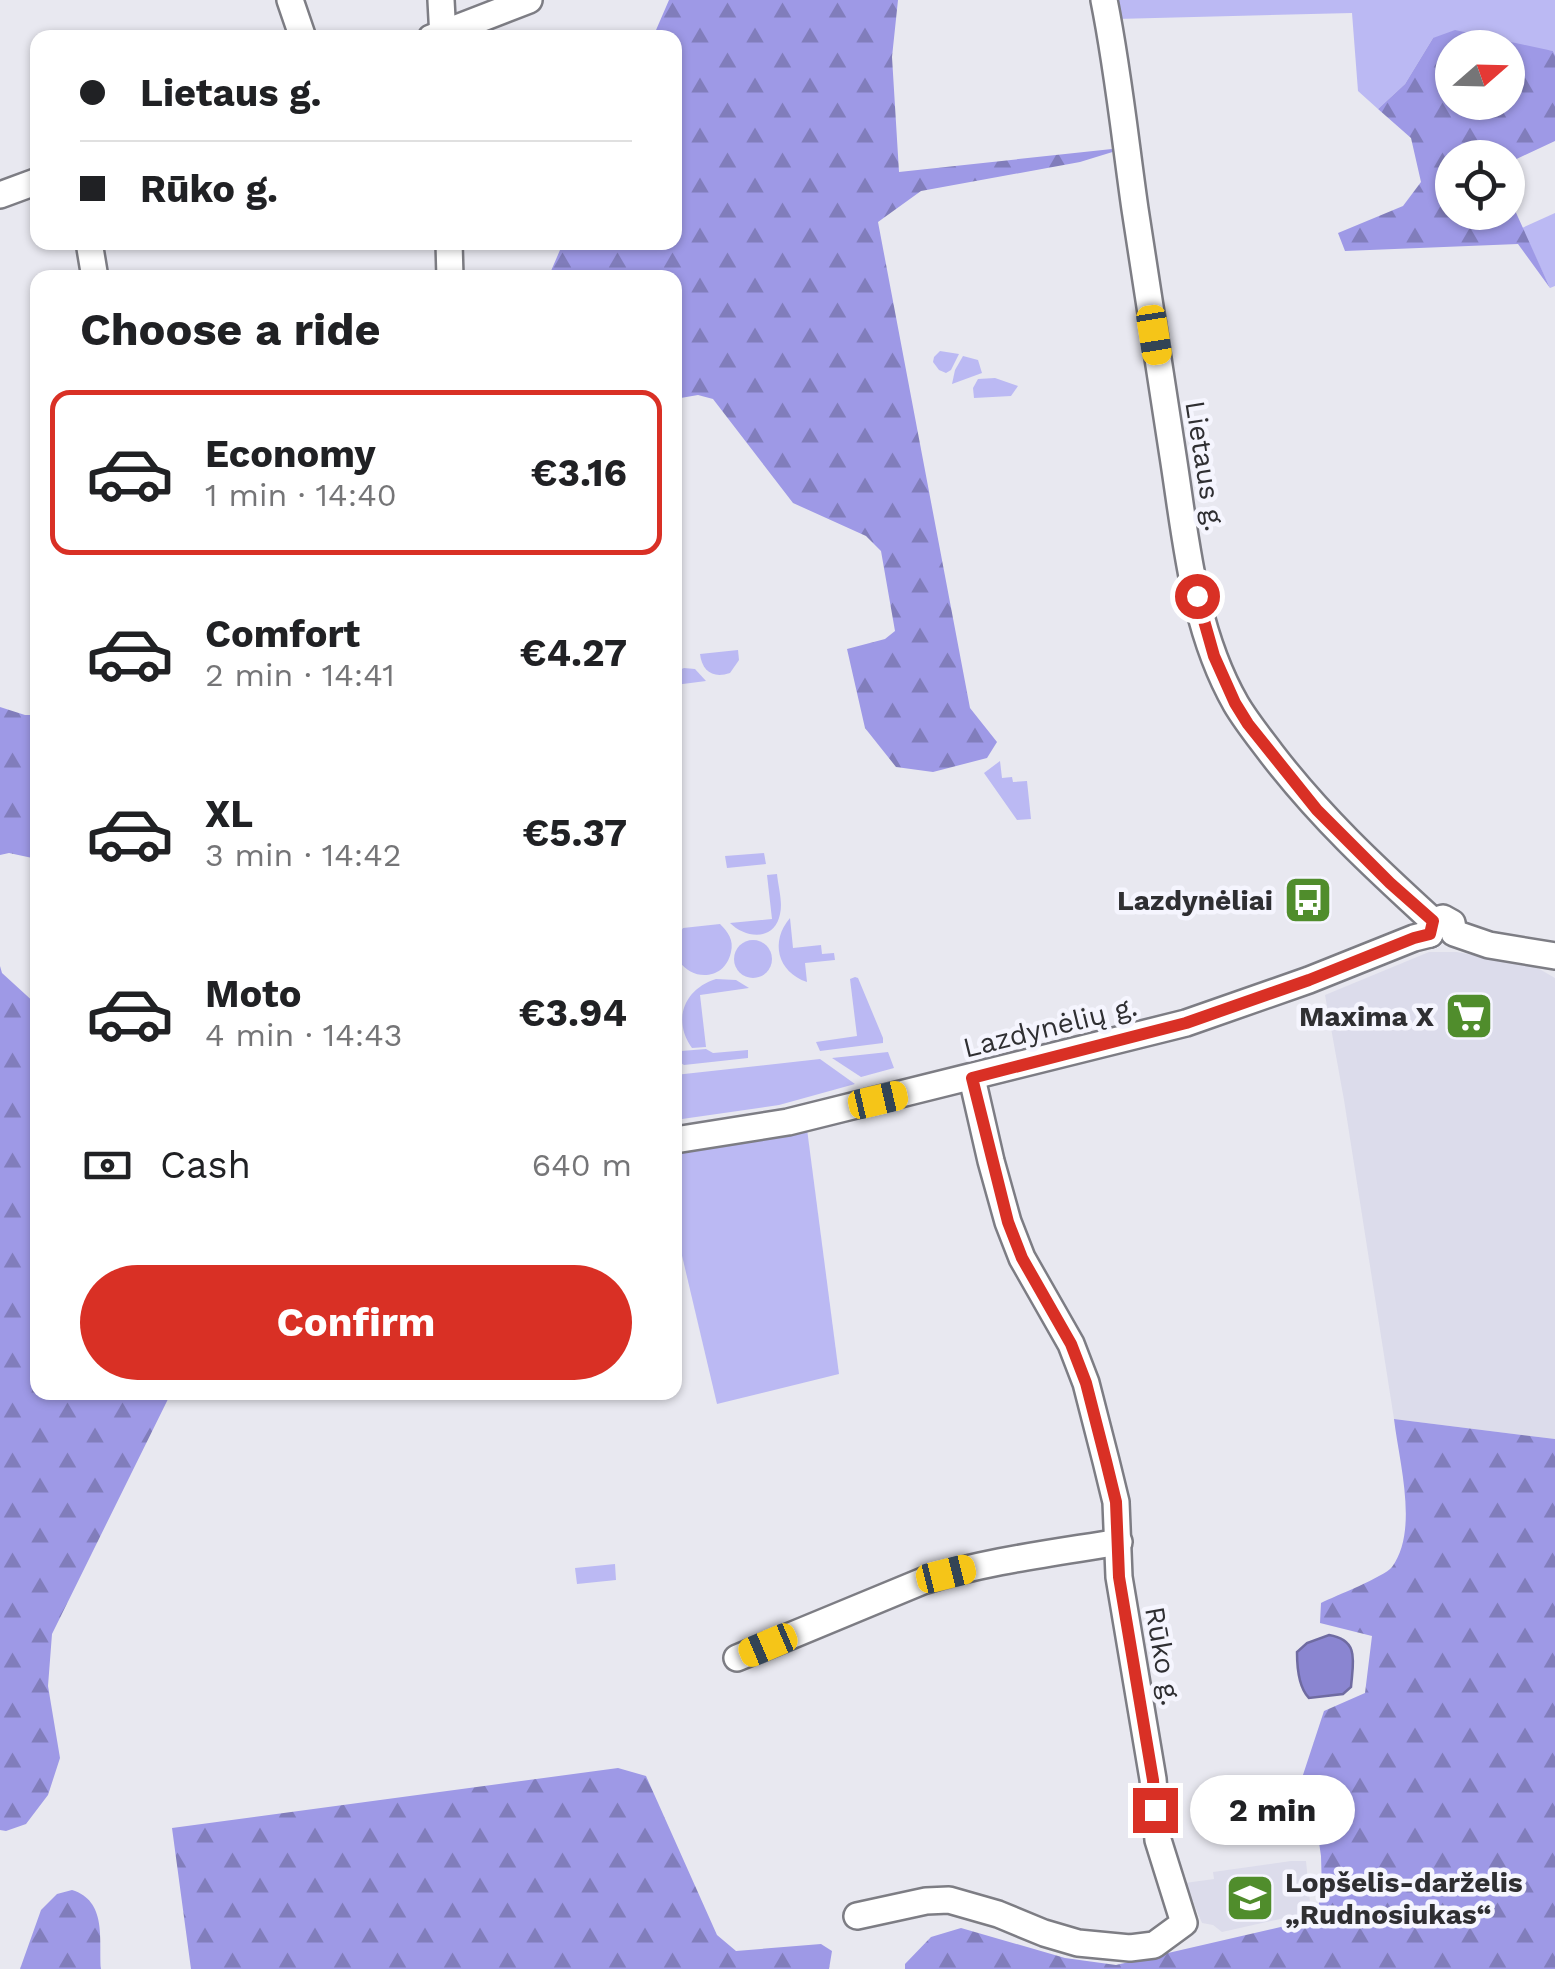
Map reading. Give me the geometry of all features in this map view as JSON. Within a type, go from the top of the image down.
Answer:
[{"type":"street","points":[[290,0],[300,30]]},
{"type":"street","points":[[439,30],[441,0]]},
{"type":"street","points":[[454,30],[529,0]]},
{"type":"street","name":"Lietaus g.","points":[[1104,0],[1190,560],[1214,656],[1235,703],[1317,810],[1439,930]]},
{"type":"street","points":[[0,195],[30,184]]},
{"type":"street","points":[[1439,930],[1489,945],[1555,956]]},
{"type":"street","name":"Lazdynėlių g.","points":[[682,1139],[788,1122],[1196,1020],[1439,930]]},
{"type":"street","name":"Rūko g.","points":[[857,1916],[949,1900],[1078,1943],[1130,1948],[1154,1945],[1184,1923],[1158,1840],[1153,1780],[1119,1577],[1116,1502],[1086,1383],[1071,1344],[1022,1258],[1008,1222],[972,1078]]},
{"type":"street","points":[[737,1658],[946,1574],[978,1565],[1119,1542]]},
{"type":"shaded area","points":[[1113,0],[1555,0],[1555,55],[1553,51],[1525,48],[1525,30],[1435,30],[1435,38],[1405,84],[1378,109],[1358,91],[1352,13],[1116,19]]},
{"type":"shaded area","points":[[1555,213],[1555,286],[1550,288],[1523,230]]},
{"type":"shaded area","points":[[940,351],[959,354],[946,373],[933,362]]},
{"type":"shaded area","points":[[963,356],[978,360],[982,373],[952,384],[955,370]]},
{"type":"shaded area","points":[[995,378],[1018,386],[1011,396],[974,398],[973,388],[978,379]]},
{"type":"shaded area","points":[[738,650],[739,660],[724,675],[709,672],[700,654]]},
{"type":"shaded area","points":[[682,669],[695,669],[706,681],[682,684]]},
{"type":"shaded area","points":[[1000,761],[1002,778],[1027,781],[1031,819],[1017,820],[984,773]]},
{"type":"shaded area","points":[[764,853],[766,864],[727,868],[725,856]]},
{"type":"shaded area","points":[[777,874],[781,909],[772,929],[752,934],[730,923],[772,919],[767,875]]},
{"type":"shaded area","points":[[790,918],[793,948],[821,945],[822,954],[834,953],[835,960],[805,963],[807,982],[789,971],[780,955],[780,936]]},
{"type":"shaded area","points":[[720,924],[732,944],[725,965],[704,975],[683,966],[683,928]]},
{"type":"shaded area","points":[[753,940],[766,946],[772,959],[766,972],[753,978],[740,972],[734,959],[740,946]]},
{"type":"shaded area","points":[[1429,952],[1457,952],[1536,967],[1555,978],[1555,1439],[1394,1419],[1325,995]]},
{"type":"shaded area","points":[[855,977],[883,1043],[820,1051],[816,1042],[857,1036],[850,979]]},
{"type":"shaded area","points":[[716,979],[736,980],[749,988],[700,995],[706,1047],[692,1048],[683,1027],[684,1007],[696,990]]},
{"type":"shaded area","points":[[748,1050],[748,1058],[684,1065],[682,1051]]},
{"type":"shaded area","points":[[888,1052],[894,1068],[861,1077],[832,1058]]},
{"type":"shaded area","points":[[820,1059],[855,1084],[779,1105],[682,1119],[682,1074]]},
{"type":"shaded area","points":[[807,1129],[839,1374],[717,1404],[682,1256],[682,1149]]},
{"type":"shaded area","points":[[615,1564],[616,1580],[577,1584],[575,1568]]},
{"type":"shaded area","points":[[1329,1635],[1350,1647],[1351,1687],[1343,1694],[1309,1698],[1301,1683],[1297,1652],[1307,1643]]},
{"type":"shaded area","name":"Lopšelis-darželis „Rudnosiukas“","points":[[1306,1861],[1311,1912],[1222,1932],[1202,1923],[1185,1883],[1214,1879],[1213,1872]]},
{"type":"green space","points":[[669,0],[898,0],[892,57],[899,172],[1119,150],[1080,162],[921,191],[878,222],[970,708],[997,742],[987,758],[933,772],[896,767],[865,728],[847,649],[885,639],[895,631],[881,551],[866,536],[793,503],[713,399],[698,395],[682,398],[682,270],[551,270],[560,250],[682,250],[682,30],[656,30]]},
{"type":"green space","points":[[1435,37],[1435,120],[1525,120],[1525,45],[1553,51],[1555,141],[1525,155],[1525,140],[1435,140],[1435,230],[1524,230],[1550,288],[1518,244],[1345,251],[1338,233],[1403,206],[1421,182],[1411,138],[1378,109],[1405,84]]},
{"type":"green space","points":[[0,707],[30,715],[30,858],[0,855]]},
{"type":"green space","points":[[0,966],[2,973],[30,999],[30,1400],[168,1400],[52,1634],[48,1686],[60,1758],[48,1795],[26,1824],[0,1830]]},
{"type":"green space","points":[[1394,1419],[1555,1439],[1555,1969],[905,1969],[905,1964],[931,1937],[961,1928],[1065,1958],[1116,1965],[1315,1919],[1322,1891],[1321,1856],[1315,1815],[1300,1784],[1324,1711],[1365,1693],[1372,1636],[1320,1623],[1321,1603],[1387,1571],[1400,1552],[1406,1515]]},
{"type":"green space","points":[[618,1768],[646,1776],[717,1935],[736,1951],[821,1944],[832,1951],[829,1969],[191,1969],[172,1828]]},
{"type":"green space","points":[[72,1890],[83,1895],[96,1912],[101,1969],[20,1969],[41,1910],[57,1894]]},
{"type":"place","name":"Lazdynėliai","points":[[1308,900]]},
{"type":"place","name":"Maxima X","points":[[1469,1016]]},
{"type":"place","name":"Lopšelis-darželis „Rudnosiukas“","points":[[1250,1898]]},
{"type":"route","points":[[1155,1810],[1119,1577],[1116,1502],[1106,1461],[1086,1383],[1071,1344],[1022,1258],[1008,1222],[972,1078],[1241,1005],[1430,934],[1433,921],[1317,810],[1248,724],[1214,656],[1197,596]]}]
